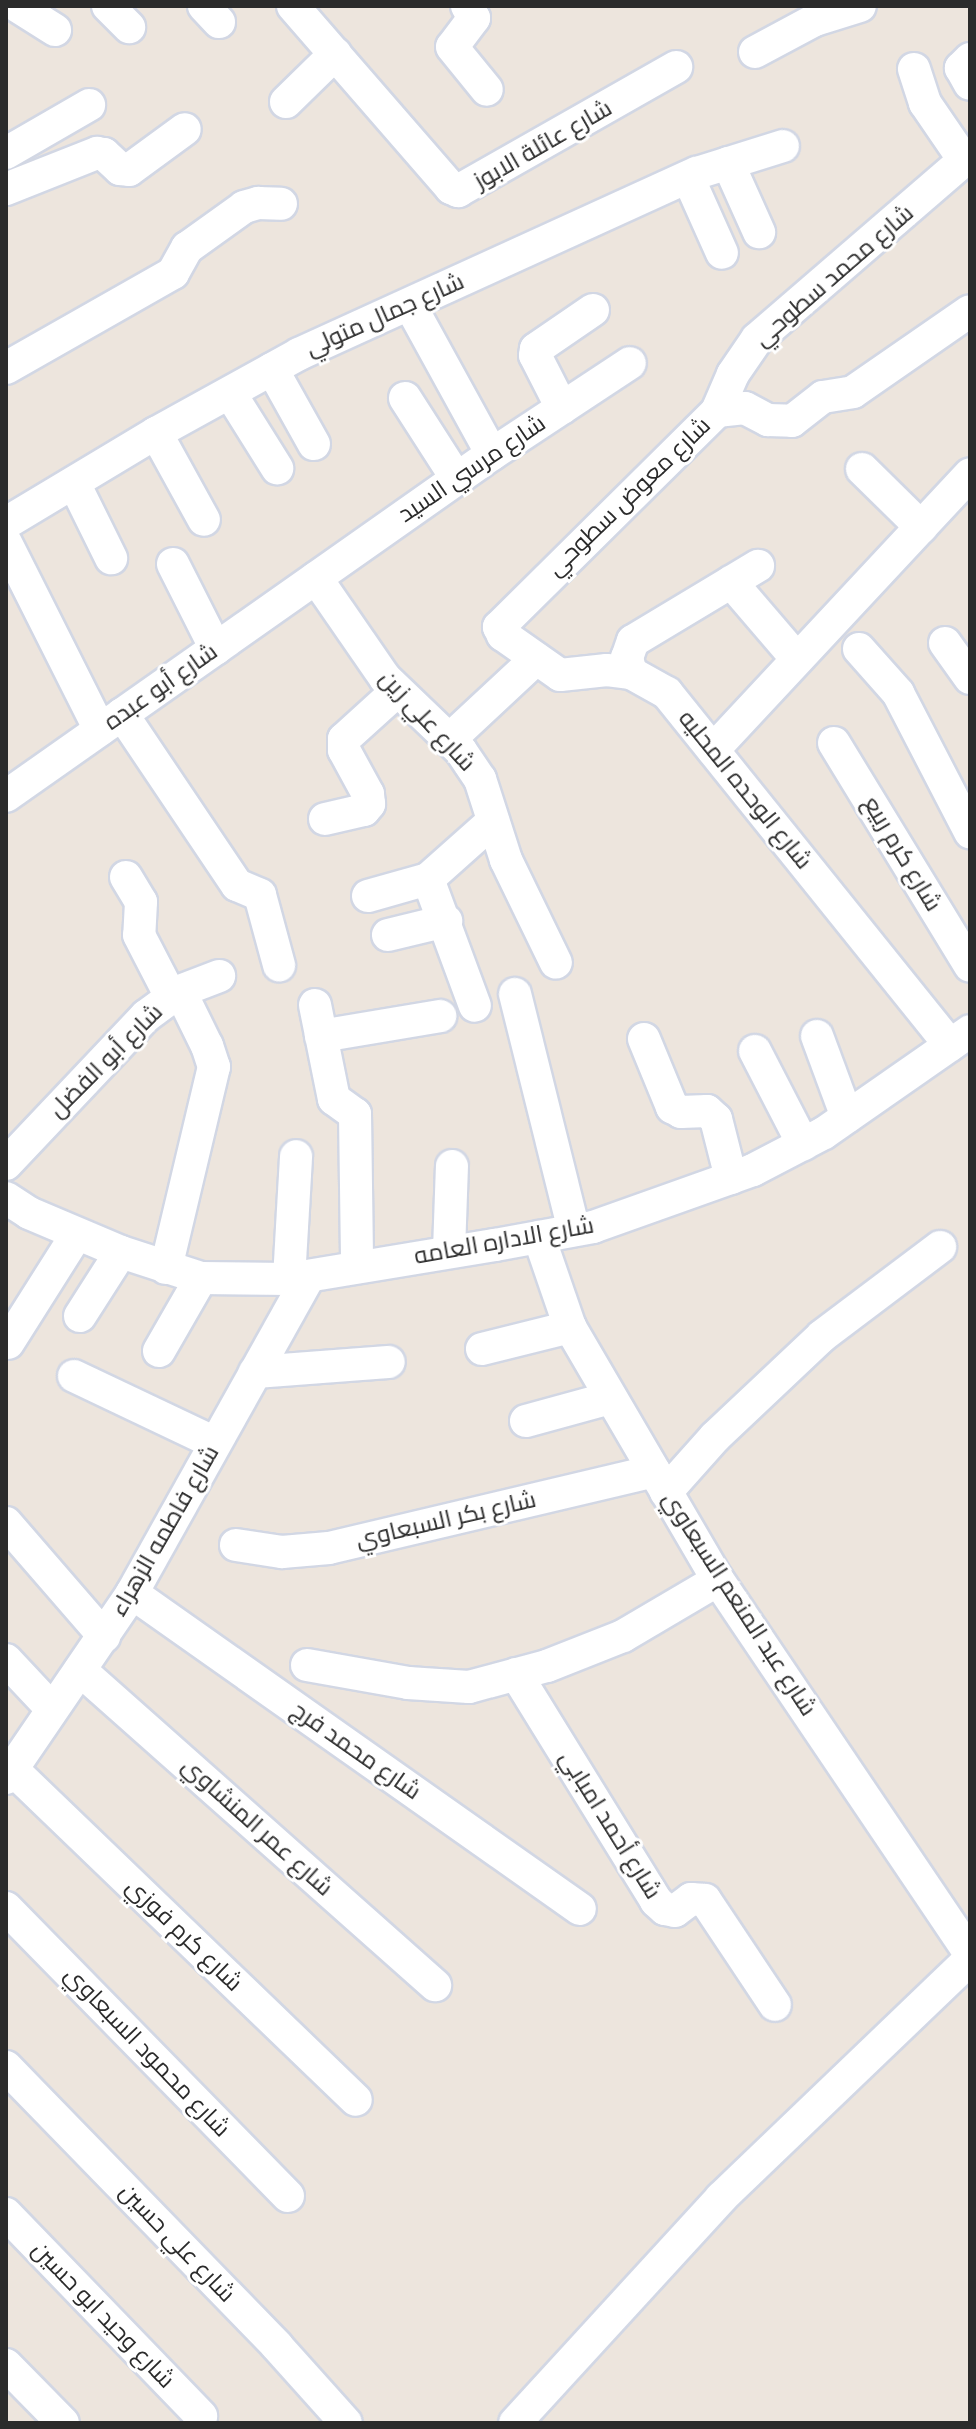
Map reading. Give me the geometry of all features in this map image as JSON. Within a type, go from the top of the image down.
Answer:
[{"type":"street","points":[[17,6],[55,30]]},
{"type":"street","name":"شارع عائلة الابوز","points":[[293,6],[451,188],[458,191],[676,67]]},
{"type":"street","points":[[467,6],[474,18],[453,49],[487,90]]},
{"type":"street","points":[[755,52],[793,16],[860,6]]},
{"type":"street","points":[[286,102],[335,54]]},
{"type":"street","points":[[970,59],[961,68],[970,84]]},
{"type":"street","points":[[914,69],[925,103],[967,157]]},
{"type":"street","points":[[6,153],[89,105]]},
{"type":"street","points":[[6,189],[97,153],[104,154],[120,169],[129,170],[185,129]]},
{"type":"street","name":"شارع جمال متولي","points":[[6,523],[156,433],[272,369],[688,177],[783,146]]},
{"type":"street","name":"شارع محمد سطوحي","points":[[717,411],[733,374],[757,339],[967,157]]},
{"type":"street","points":[[728,163],[759,232]]},
{"type":"street","points":[[688,177],[722,253]]},
{"type":"street","points":[[6,368],[173,273],[187,248],[244,207],[258,203],[281,204]]},
{"type":"street","points":[[410,305],[492,454]]},
{"type":"street","points":[[562,408],[535,355],[536,349],[593,310]]},
{"type":"street","name":"شارع معوض سطوحي","points":[[504,618],[717,411],[745,408],[768,420],[792,421],[823,397],[853,392],[970,311]]},
{"type":"street","points":[[6,336],[11,354],[6,368]]},
{"type":"street","name":"شارع مرسي السيد","points":[[316,578],[492,454],[630,363]]},
{"type":"street","points":[[272,369],[314,444]]},
{"type":"street","points":[[230,393],[277,468]]},
{"type":"street","points":[[405,398],[457,479]]},
{"type":"street","points":[[156,433],[204,520]]},
{"type":"street","points":[[862,469],[921,527]]},
{"type":"street","points":[[713,750],[970,474]]},
{"type":"street","points":[[74,483],[111,558]]},
{"type":"street","points":[[6,543],[111,722],[237,885],[260,895],[279,965]]},
{"type":"street","points":[[173,564],[216,649]]},
{"type":"street","points":[[631,673],[627,658],[633,641],[745,574],[797,659]]},
{"type":"street","name":"شارع أبو عبده","points":[[6,796],[316,578]]},
{"type":"street","name":"شارع علي زين","points":[[316,578],[397,691],[449,740],[480,779],[506,860],[556,963]]},
{"type":"street","name":"شارع الوحده المحليه","points":[[504,618],[499,627],[501,633],[536,659],[568,677],[607,670],[631,673],[667,693],[960,1038]]},
{"type":"street","points":[[945,643],[970,678]]},
{"type":"street","points":[[859,649],[904,703],[970,832]]},
{"type":"street","points":[[449,740],[536,659]]},
{"type":"street","points":[[325,819],[364,810],[369,804],[368,794],[344,750],[344,739],[397,691]]},
{"type":"street","name":"شارع كرم ربيع","points":[[834,743],[970,966]]},
{"type":"street","points":[[368,896],[428,879],[493,821]]},
{"type":"street","points":[[126,877],[141,902],[139,935],[176,994],[214,1067],[166,1268]]},
{"type":"street","points":[[428,879],[475,1006]]},
{"type":"street","points":[[388,935],[446,921]]},
{"type":"street","name":"شارع أبو الفضل","points":[[6,1164],[137,1025],[176,994],[219,976]]},
{"type":"street","points":[[515,994],[574,1230]]},
{"type":"street","points":[[357,1266],[355,1114],[334,1099],[318,1021],[440,1016]]},
{"type":"street","points":[[817,1036],[847,1117]]},
{"type":"street","name":"شارع الاداره العامه","points":[[6,1198],[29,1213],[77,1234],[201,1278],[299,1277],[539,1237],[661,1205],[731,1178],[803,1144],[960,1038]]},
{"type":"street","points":[[644,1039],[672,1107],[681,1112],[707,1111],[716,1119],[731,1178]]},
{"type":"street","points":[[755,1051],[803,1144]]},
{"type":"street","points":[[296,1156],[299,1277]]},
{"type":"street","points":[[449,1251],[452,1166]]},
{"type":"street","points":[[8,1343],[77,1234]]},
{"type":"street","name":"شارع عبد المنعم السبعاوي","points":[[539,1237],[570,1327],[718,1580],[970,1956]]},
{"type":"street","points":[[660,1481],[834,1327],[940,1247]]},
{"type":"street","points":[[80,1316],[121,1252]]},
{"type":"street","name":"شارع فاطمه الزهراء","points":[[9,1774],[132,1593],[255,1372],[299,1277]]},
{"type":"street","points":[[159,1351],[201,1278]]},
{"type":"street","points":[[482,1349],[570,1327]]},
{"type":"street","points":[[255,1372],[389,1362]]},
{"type":"street","points":[[74,1376],[215,1443]]},
{"type":"street","points":[[526,1421],[610,1398]]},
{"type":"street","name":"شارع بكر السبعاوي","points":[[236,1545],[282,1552],[329,1548],[660,1481]]},
{"type":"street","points":[[6,1523],[104,1636]]},
{"type":"street","points":[[307,1665],[408,1683],[469,1687],[516,1674],[623,1636],[718,1580]]},
{"type":"street","name":"شارع محمد فرج","points":[[132,1593],[580,1909]]},
{"type":"street","points":[[6,1660],[52,1709]]},
{"type":"street","name":"شارع عمر المنشاوي","points":[[80,1670],[435,1985]]},
{"type":"street","name":"شارع أحمد امبابي","points":[[516,1674],[656,1901],[665,1909],[675,1911],[695,1898],[705,1900],[775,2005]]},
{"type":"street","name":"شارع كرم فوزي","points":[[9,1774],[356,2100]]},
{"type":"street","name":"شارع محمود السبعاوي","points":[[6,1908],[288,2196]]},
{"type":"street","points":[[515,2423],[721,2198],[970,1956]]},
{"type":"street","name":"شارع علي حسين","points":[[6,2067],[277,2346],[346,2423]]},
{"type":"street","name":"شارع وحيد ابو حسين","points":[[6,2214],[201,2416]]},
{"type":"street","points":[[6,2365],[63,2423]]}]
